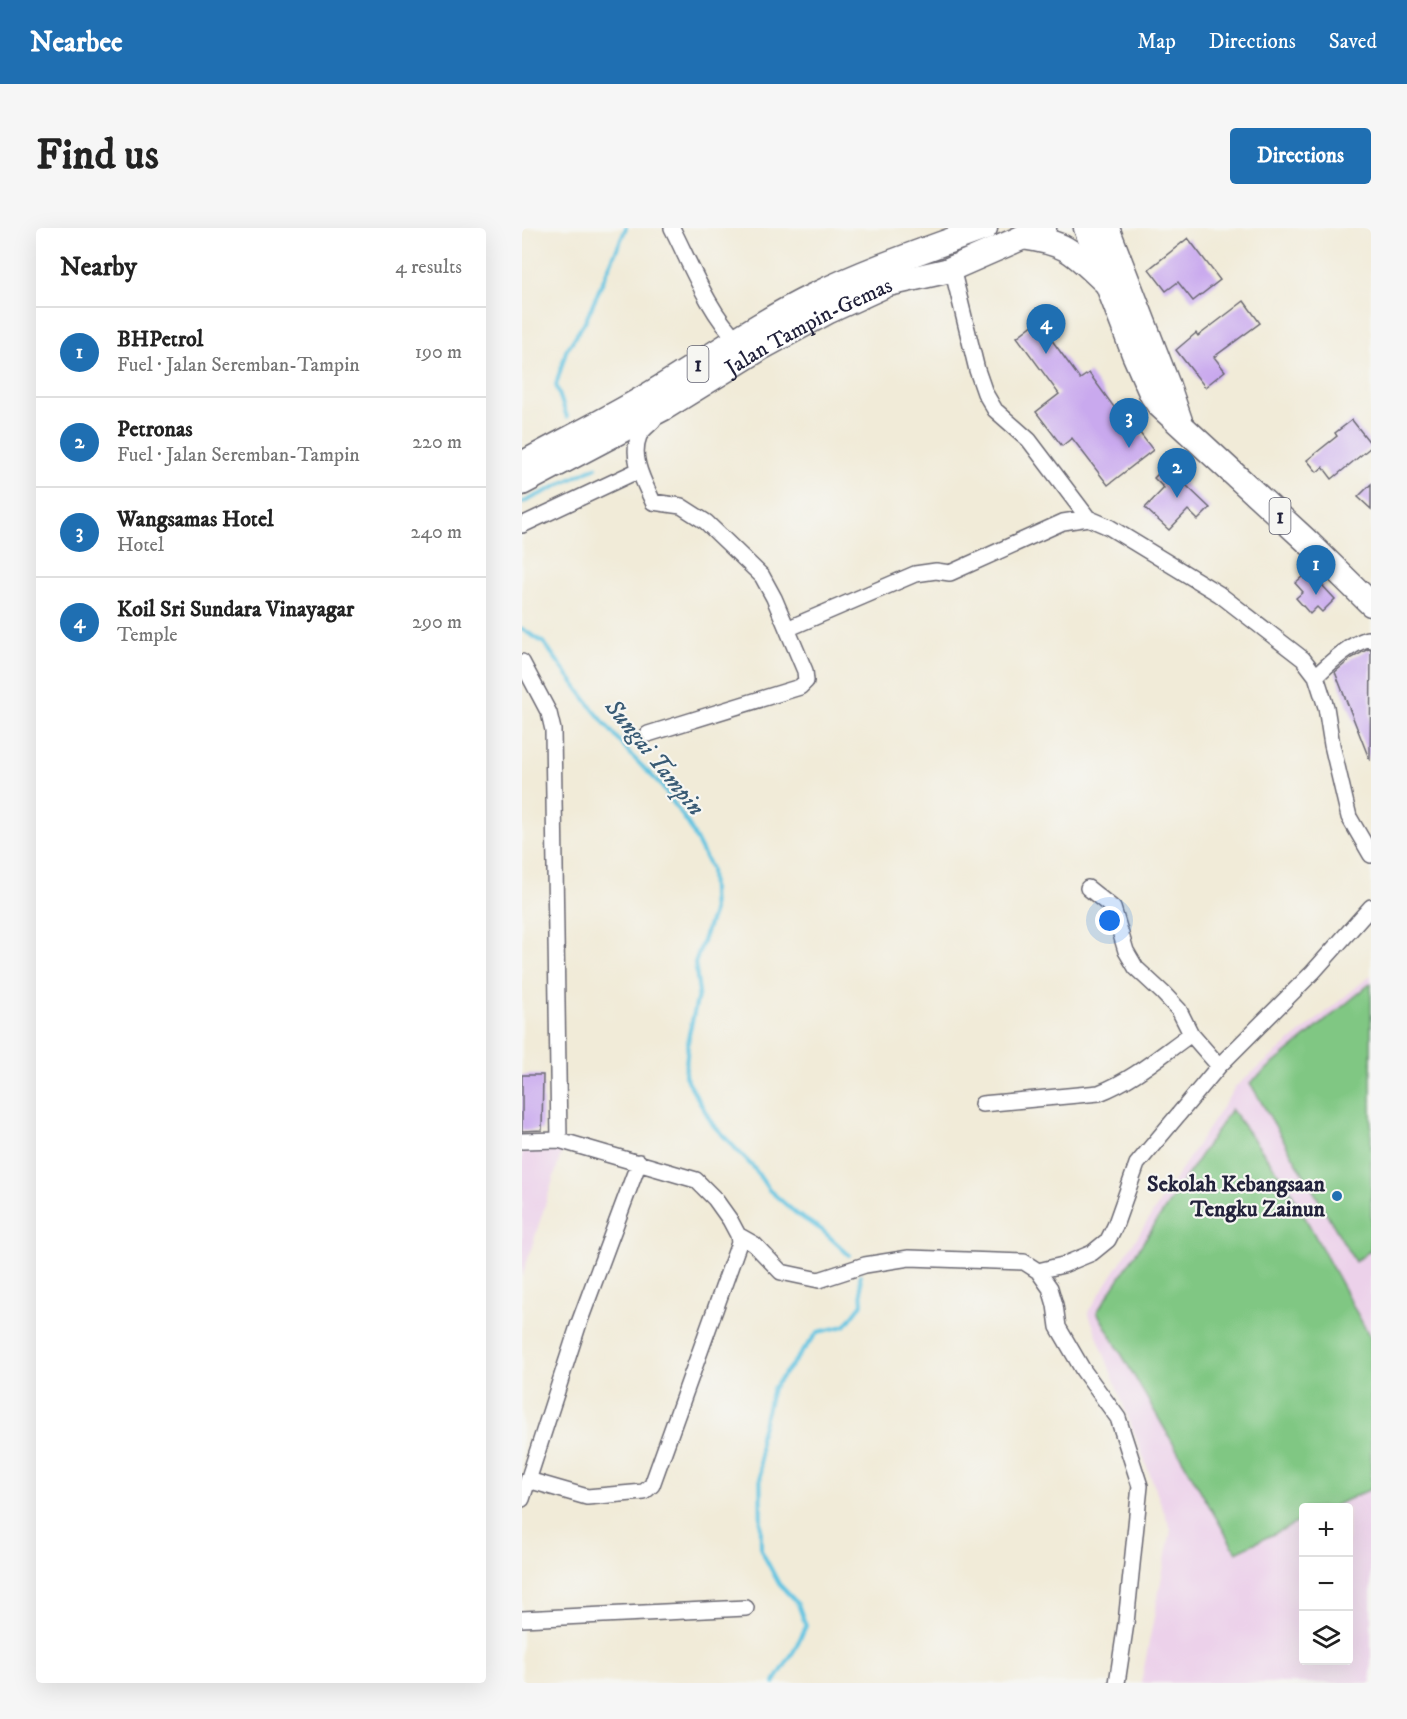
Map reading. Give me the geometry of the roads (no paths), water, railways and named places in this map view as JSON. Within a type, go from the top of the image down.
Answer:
[{"type":"highway","name":"Jalan Tampin-Gemas","points":[[522,464],[622,411],[737,339],[814,295],[985,228]]},
{"type":"highway","name":"1","points":[[1086,228],[1114,275],[1167,383],[1181,423],[1371,604]]},
{"type":"highway","name":"1","points":[[1107,228],[1114,275]]},
{"type":"highway","points":[[1034,233],[1060,244],[1114,275],[1126,228]]},
{"type":"highway","name":"Jalan Tampin-Gemas","points":[[522,483],[664,408],[761,348],[829,311],[879,288],[952,268],[1034,233]]},
{"type":"highway","points":[[737,339],[745,344],[761,348]]},
{"type":"street","points":[[672,228],[712,306],[727,330],[737,339]]},
{"type":"street","points":[[952,268],[977,370],[985,393],[995,410],[1029,441],[1088,518],[1109,527],[1219,594],[1303,659],[1316,676],[1326,707],[1332,746],[1349,817],[1370,852]]},
{"type":"street","points":[[648,734],[800,687],[806,681],[805,671],[774,598],[762,576],[706,522],[681,506],[653,502],[639,470],[636,452],[640,435],[664,408]]},
{"type":"street","points":[[522,525],[639,470]]},
{"type":"street","points":[[787,629],[915,574],[936,571],[950,573],[1063,522],[1088,518]]},
{"type":"street","points":[[1316,676],[1356,643],[1371,640]]},
{"type":"street","points":[[522,662],[549,713],[553,730],[559,1140]]},
{"type":"street","points":[[1088,888],[1113,908],[1130,959],[1136,968],[1179,1010],[1191,1034],[1219,1066]]},
{"type":"street","points":[[1038,1271],[1063,1265],[1092,1253],[1108,1240],[1137,1164],[1219,1066],[1313,972],[1371,907]]},
{"type":"street","points":[[982,1104],[1099,1093],[1116,1087],[1132,1077],[1191,1034]]},
{"type":"street","points":[[522,1141],[559,1140],[696,1180],[715,1199],[738,1235],[739,1244],[652,1485],[644,1492],[587,1497],[528,1480]]},
{"type":"street","points":[[522,1499],[579,1323],[639,1162]]},
{"type":"street","points":[[738,1235],[754,1244],[781,1272],[819,1280],[865,1265],[909,1258],[1024,1262],[1038,1271],[1050,1288],[1058,1328],[1083,1370],[1118,1418],[1140,1486],[1126,1623],[1117,1683]]},
{"type":"street","points":[[522,1619],[746,1608]]},
{"type":"waterway","name":"Sungai Tampin","points":[[567,417],[556,385],[566,351],[586,320],[626,228]]},
{"type":"waterway","points":[[522,503],[596,467]]},
{"type":"waterway","name":"Sungai Tampin","points":[[522,629],[544,643],[592,708],[631,755],[661,785],[689,825],[711,869],[713,913],[695,963],[699,992],[689,1034],[685,1076],[713,1125],[754,1168],[769,1190],[798,1215],[822,1230],[849,1255]]},
{"type":"waterway","name":"Sungai Tampin","points":[[774,1683],[806,1626],[798,1604],[779,1584],[761,1550],[760,1436],[773,1388],[818,1332],[845,1326],[862,1304],[860,1275]]},
{"type":"place","name":"Koil Sri Sundara Vinayagar","points":[[1046,354]]},
{"type":"place","name":"Wangsamas Hotel","points":[[1129,448]]},
{"type":"place","name":"Petronas","points":[[1177,498]]},
{"type":"place","name":"BHPetrol","points":[[1316,595]]},
{"type":"place","name":"Sekolah Kebangsaan Tengku Zainun","points":[[1337,1196]]}]
